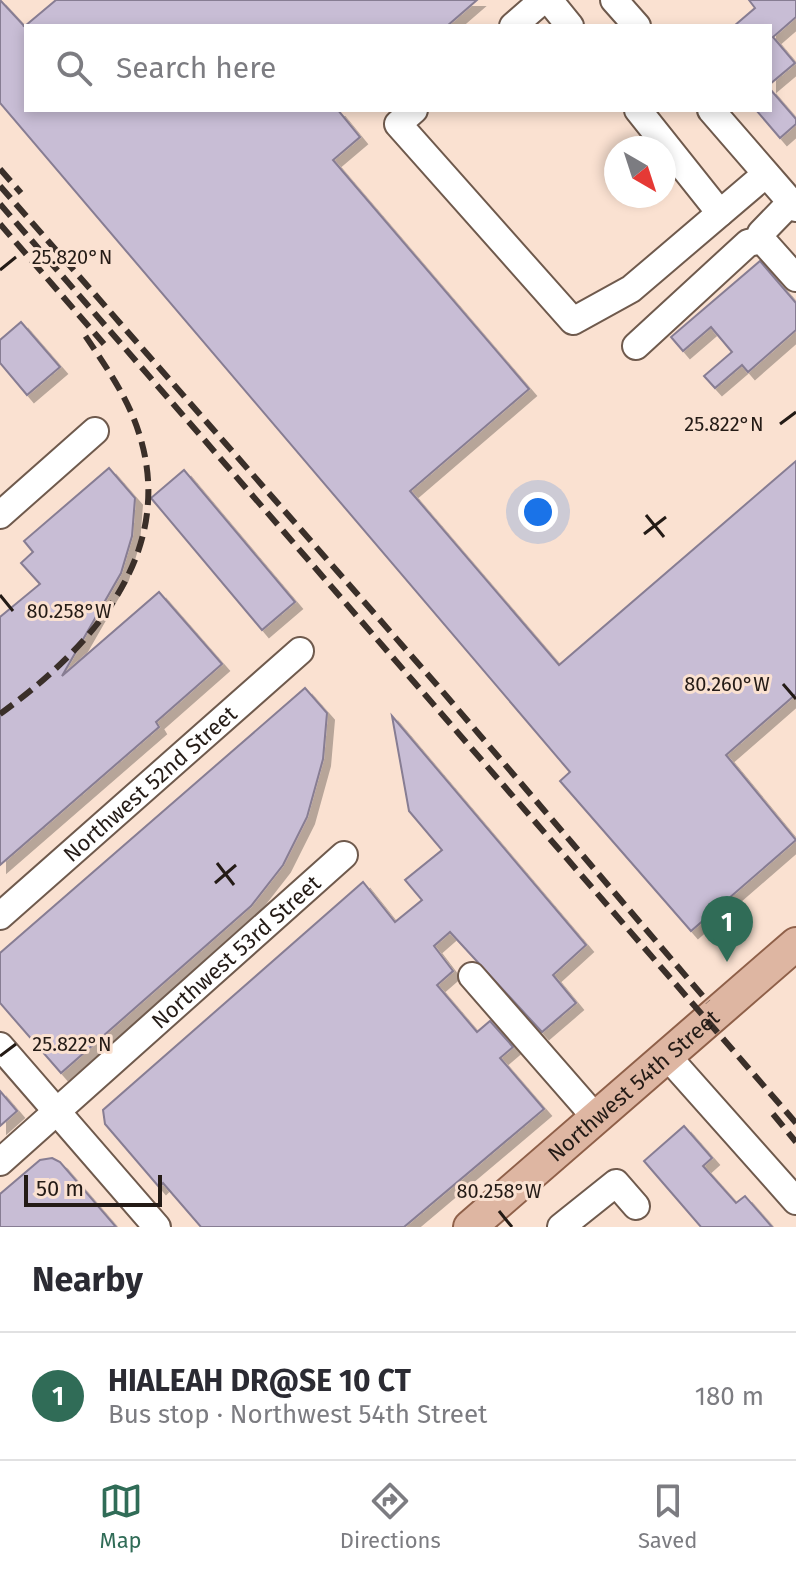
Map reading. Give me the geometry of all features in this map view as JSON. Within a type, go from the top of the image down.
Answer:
[{"type":"main road","name":"Northwest 54th Street","points":[[470,1227],[796,944]]},
{"type":"street","points":[[516,24],[546,0],[568,24]]},
{"type":"street","points":[[614,0],[635,24]]},
{"type":"street","points":[[412,112],[398,124],[573,321],[631,289],[766,174]]},
{"type":"street","points":[[640,112],[720,213]]},
{"type":"street","points":[[713,112],[794,205],[762,227],[762,240],[796,278]]},
{"type":"street","points":[[636,346],[748,243],[762,240]]},
{"type":"street","points":[[0,515],[95,431]]},
{"type":"street","name":"Northwest 52nd Street","points":[[0,916],[300,651]]},
{"type":"street","name":"Northwest 53rd Street","points":[[0,1162],[344,855]]},
{"type":"street","points":[[472,976],[596,1118]]},
{"type":"street","points":[[0,1046],[157,1227]]},
{"type":"street","points":[[667,1056],[796,1201]]},
{"type":"street","points":[[561,1227],[616,1183],[636,1206]]},
{"type":"building","points":[[0,0],[24,26],[24,112],[340,112],[360,137],[333,160],[529,389],[410,491],[559,665],[796,461],[796,694],[726,755],[796,840],[691,931],[560,781],[570,772],[0,103]]},
{"type":"building","points":[[56,0],[477,0],[449,24],[27,24]]},
{"type":"building","points":[[749,0],[796,0],[796,17],[773,37],[795,63],[772,82],[772,24],[736,24],[755,8]]},
{"type":"building","points":[[772,91],[796,119],[796,124],[780,138],[758,112],[772,112]]},
{"type":"building","points":[[760,261],[796,303],[796,330],[748,372],[742,365],[715,388],[704,376],[732,352],[711,327],[683,351],[671,337]]},
{"type":"building","points":[[21,322],[60,367],[27,395],[0,363],[0,340]]},
{"type":"building","points":[[109,468],[135,498],[132,536],[121,573],[62,676],[159,592],[222,664],[156,722],[159,727],[0,865],[0,617],[40,584],[21,563],[33,552],[24,541]]},
{"type":"building","points":[[184,470],[295,602],[262,630],[151,498]]},
{"type":"building","points":[[305,688],[327,713],[323,759],[307,817],[283,865],[251,906],[61,1073],[0,1003],[0,953]]},
{"type":"building","points":[[392,716],[586,945],[553,975],[576,1003],[542,1032],[450,932],[434,946],[453,971],[437,985],[477,1032],[490,1021],[513,1047],[500,1058],[544,1109],[404,1227],[201,1227],[163,1183],[159,1187],[105,1124],[103,1110],[363,882],[395,922],[422,900],[405,880],[442,850],[409,811]]},
{"type":"building","points":[[0,1091],[17,1111],[0,1126]]},
{"type":"building","points":[[684,1126],[712,1158],[703,1166],[736,1203],[745,1196],[772,1227],[701,1227],[644,1161]]},
{"type":"building","points":[[52,1158],[60,1162],[116,1227],[0,1227],[0,1194],[40,1160]]},
{"type":"railway","points":[[0,169],[21,193]]},
{"type":"railway","points":[[0,186],[437,685],[708,1002]]},
{"type":"railway","points":[[0,204],[796,1123]]},
{"type":"railway","points":[[0,224],[104,344]]},
{"type":"railway","points":[[0,714],[70,655],[99,621],[123,585],[140,546],[148,504],[145,459],[131,412],[84,334]]},
{"type":"railway","points":[[773,1114],[796,1142]]},
{"type":"place","name":"HIALEAH DR@SE 10 CT","points":[[727,962]]}]
